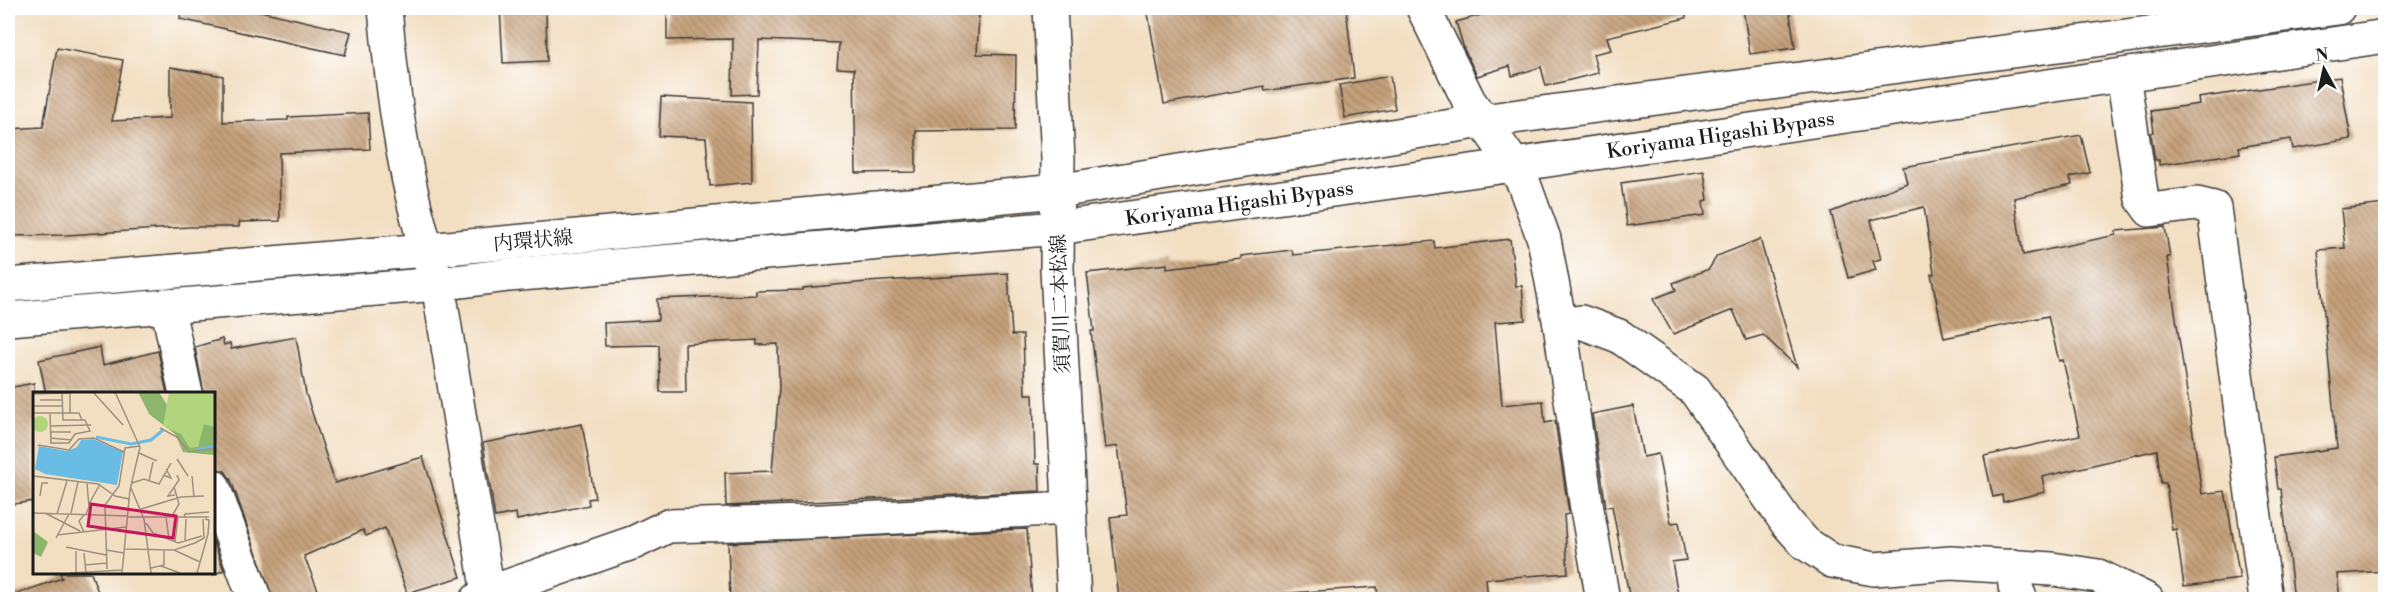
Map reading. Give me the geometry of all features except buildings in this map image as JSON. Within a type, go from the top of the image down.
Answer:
[{"type":"street","points":[[385,8],[404,153],[426,250],[438,284],[485,597],[635,542],[668,526],[804,522],[1068,508]]},
{"type":"street","name":"須賀川二本松線","points":[[1050,8],[1058,159],[1057,269],[1074,600]]},
{"type":"street","points":[[1423,8],[1442,51],[1482,121],[1514,165],[1524,184],[1544,239],[1560,325],[1587,509],[1604,600]]},
{"type":"street","name":"Koriyama Higashi Bypass","points":[[1058,191],[1482,121],[2278,12],[2338,8]]},
{"type":"street","name":"Koriyama Higashi Bypass","points":[[1057,228],[1514,165],[2385,36]]},
{"type":"street","points":[[2123,75],[2142,199],[2150,210],[2197,204],[2214,208],[2266,600]]},
{"type":"street","name":"内環状線","points":[[8,285],[426,250],[1058,191]]},
{"type":"street","name":"内環状線","points":[[8,318],[438,284],[509,275],[1057,228]]},
{"type":"street","points":[[167,305],[186,392]]},
{"type":"street","points":[[1560,325],[1581,322],[1619,336],[1695,390],[1787,523],[1805,543],[1832,561],[1874,569],[1951,563],[2052,569],[2098,576],[2147,600]]},
{"type":"street","points":[[214,489],[255,600]]},
{"type":"street","points":[[2013,566],[2015,586],[2021,600]]}]
